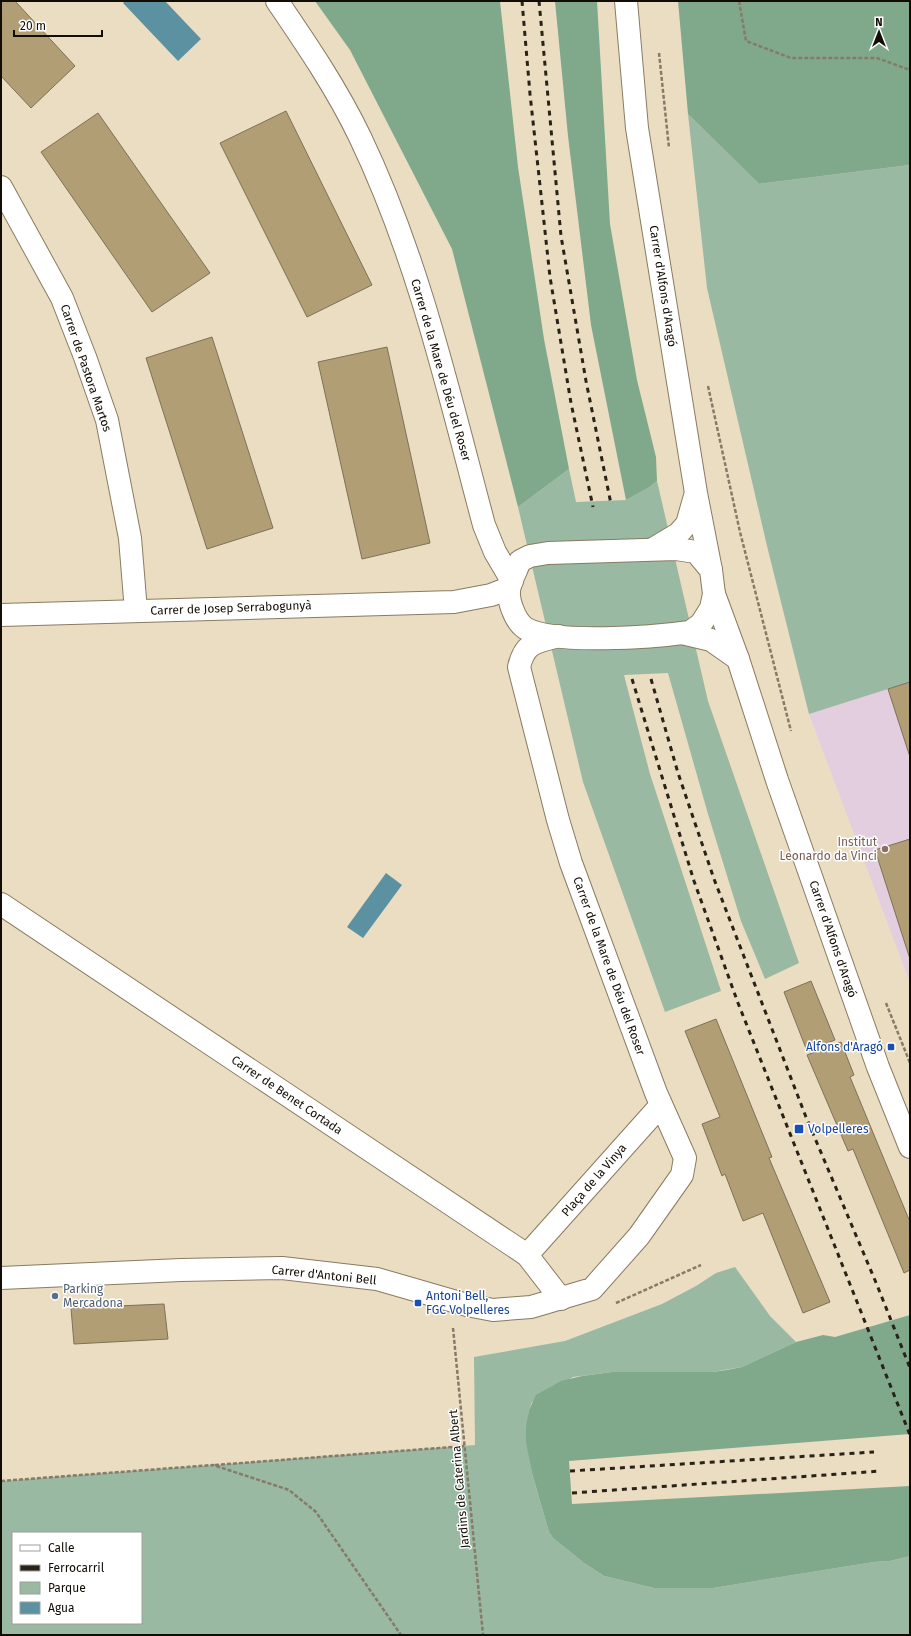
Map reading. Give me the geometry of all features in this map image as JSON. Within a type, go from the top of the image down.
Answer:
[{"type":"street","name":"Carrer de la Mare de Déu del Roser","points":[[277,1],[318,60],[360,137],[397,223],[430,320],[484,525],[511,584]]},
{"type":"street","name":"Carrer d'Alfons d'Aragó","points":[[626,1],[637,128],[696,493],[711,570],[714,594],[738,659],[777,780],[878,1067],[910,1147]]},
{"type":"street","name":"Carrer de Pastora Martos","points":[[1,187],[62,298],[107,420],[130,538],[136,611]]},
{"type":"street","points":[[653,550],[678,534],[687,524],[696,493]]},
{"type":"street","points":[[514,615],[511,584],[520,561],[530,556],[548,552],[676,549],[696,552],[711,570]]},
{"type":"street","points":[[496,552],[520,561]]},
{"type":"street","name":"Carrer de Josep Serrabogunyà","points":[[461,601],[501,593],[511,584]]},
{"type":"street","points":[[559,636],[592,638],[690,632],[701,624],[711,608],[714,594]]},
{"type":"street","name":"Carrer de Josep Serrabogunyà","points":[[1,615],[461,601],[488,603],[502,606],[514,615],[524,627],[539,633],[559,636]]},
{"type":"street","points":[[682,633],[711,640],[738,659]]},
{"type":"street","name":"Carrer de la Mare de Déu del Roser","points":[[559,636],[532,644],[522,653],[519,667],[558,820],[571,863],[661,1105],[685,1158],[682,1175],[639,1236],[592,1289]]},
{"type":"street","name":"Carrer de Benet Cortada","points":[[1,904],[528,1256],[561,1299]]},
{"type":"street","name":"Plaça de la Vinya","points":[[528,1256],[661,1105]]},
{"type":"street","name":"Carrer d'Antoni Bell","points":[[1,1278],[181,1270],[282,1268],[377,1279],[459,1303],[493,1310],[531,1307],[592,1289]]},
{"type":"path","points":[[739,1],[746,41],[791,58],[877,58],[910,70]]},
{"type":"path","points":[[658,47],[670,154]]},
{"type":"path","points":[[707,380],[714,419],[740,532],[793,738]]},
{"type":"path","points":[[883,996],[910,1063]]},
{"type":"path","name":"Jardins de Caterina Albert","points":[[453,1321],[483,1635]]},
{"type":"path","points":[[1,1481],[465,1446]]},
{"type":"path","points":[[213,1465],[289,1490],[316,1512],[401,1635]]},
{"type":"shaded area","name":"Institut Leonardo da Vinci","points":[[910,682],[910,983],[809,714]]},
{"type":"green space","points":[[315,1],[500,1],[518,167],[544,339],[569,469],[518,507],[452,249],[350,50]]},
{"type":"green space","points":[[555,1],[597,1],[610,224],[637,380],[656,457],[657,481],[648,488],[626,500],[591,325],[568,136]]},
{"type":"green space","points":[[678,1],[910,1],[910,165],[759,184],[688,114]]},
{"type":"green space","points":[[688,114],[759,184],[910,165],[910,682],[809,714],[767,546],[707,288]]},
{"type":"green space","points":[[569,469],[576,502],[626,500],[648,488],[657,481],[708,701],[799,963],[765,979],[741,921],[708,814],[668,673],[624,675],[650,774],[721,991],[665,1012],[583,782],[518,507]]},
{"type":"green space","points":[[735,1267],[770,1316],[796,1342],[742,1367],[712,1372],[612,1372],[573,1377],[532,1402],[529,1410],[526,1436],[532,1473],[549,1532],[553,1538],[584,1563],[604,1576],[654,1588],[713,1588],[874,1562],[890,1561],[910,1556],[910,1635],[1,1635],[1,1481],[475,1445],[474,1357],[565,1341],[662,1304],[696,1286],[716,1273]]},
{"type":"green space","points":[[910,1315],[910,1434],[569,1461],[572,1504],[910,1486],[910,1556],[890,1561],[874,1562],[713,1588],[654,1588],[604,1576],[584,1563],[553,1538],[549,1532],[532,1473],[526,1442],[526,1427],[529,1410],[536,1395],[561,1381],[582,1376],[612,1372],[712,1372],[742,1367],[796,1342],[823,1335],[835,1337]]},
{"type":"water","points":[[125,1],[165,1],[201,39],[178,61],[123,3]]},
{"type":"water","points":[[386,873],[402,885],[363,938],[347,927]]},
{"type":"building","points":[[1,1],[15,1],[75,66],[31,108],[1,76]]},
{"type":"building","points":[[286,111],[372,285],[307,317],[220,143]]},
{"type":"building","points":[[98,113],[210,273],[152,312],[41,152]]},
{"type":"building","points":[[212,337],[273,528],[207,549],[146,358]]},
{"type":"building","points":[[387,347],[430,543],[362,559],[318,362]]},
{"type":"building","points":[[910,682],[910,757],[888,689]]},
{"type":"building","points":[[910,839],[910,959],[875,850]]},
{"type":"building","points":[[811,981],[835,1040],[807,1051],[784,992]]},
{"type":"building","points":[[716,1019],[772,1157],[769,1158],[830,1302],[803,1313],[763,1213],[743,1221],[725,1174],[722,1176],[702,1124],[720,1117],[685,1031]]},
{"type":"building","points":[[841,1042],[854,1075],[850,1077],[910,1222],[910,1270],[904,1273],[853,1149],[848,1151],[807,1055]]},
{"type":"building","points":[[164,1304],[168,1339],[74,1344],[71,1308]]},
{"type":"railway","points":[[522,1],[530,94],[550,277],[571,403],[593,507]]},
{"type":"railway","points":[[539,1],[561,236],[586,381],[611,504]]},
{"type":"railway","points":[[632,679],[694,881],[738,1003],[910,1435]]},
{"type":"railway","points":[[651,679],[678,773],[714,879],[806,1117],[877,1285],[910,1368]]},
{"type":"railway","points":[[570,1471],[874,1452]]},
{"type":"railway","points":[[572,1493],[881,1471]]},
{"type":"place","name":"Institut Leonardo da Vinci","points":[[885,849]]},
{"type":"place","name":"Alfons d'Aragó","points":[[891,1047]]},
{"type":"place","name":"Volpelleres","points":[[799,1129]]},
{"type":"place","name":"Parking Mercadona","points":[[55,1296]]},
{"type":"place","name":"Antoni Bell, FGC Volpelleres","points":[[418,1303]]}]
